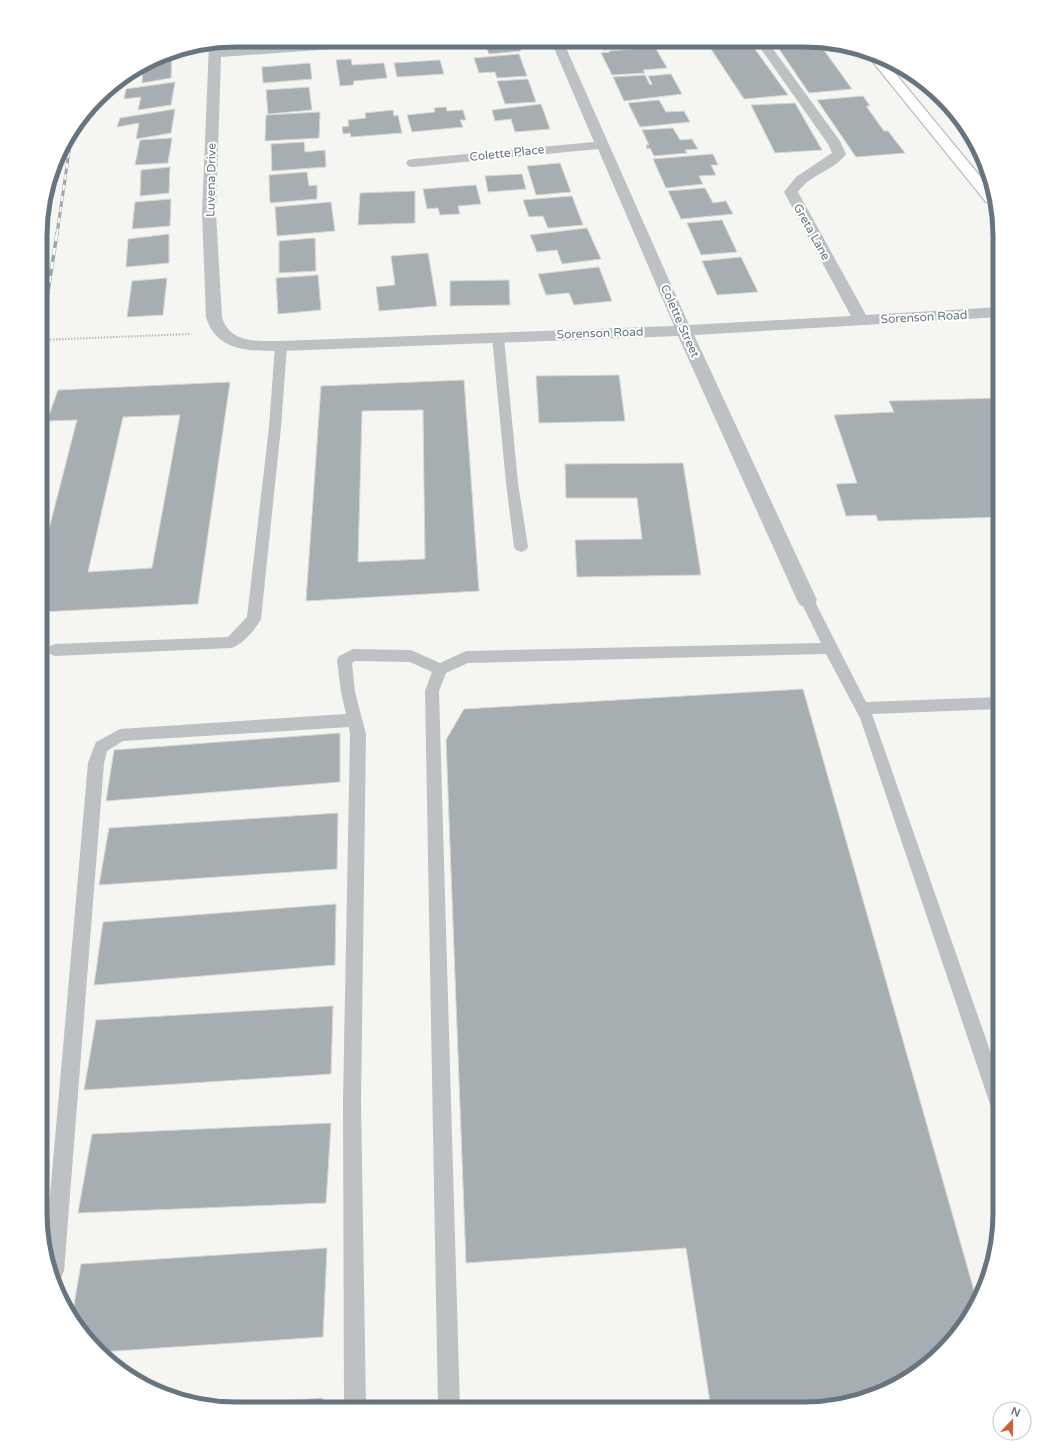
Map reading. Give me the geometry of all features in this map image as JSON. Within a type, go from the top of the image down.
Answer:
[{"type":"main road","points":[[881,63],[988,196]]},
{"type":"street","points":[[215,49],[258,47]]},
{"type":"street","name":"Colette Street","points":[[560,47],[601,145],[808,600]]},
{"type":"street","name":"Greta Lane","points":[[766,47],[835,144],[839,154],[831,162],[796,182],[792,192],[797,205],[861,320]]},
{"type":"street","name":"Luvena Drive","points":[[214,317],[209,213],[215,49]]},
{"type":"street","name":"Colette Place","points":[[413,163],[601,145]]},
{"type":"street","name":"Sorenson Road","points":[[214,317],[215,323],[221,333],[231,340],[252,346],[281,346],[685,329],[993,312]]},
{"type":"lane","points":[[498,337],[512,483],[522,547]]},
{"type":"lane","points":[[55,650],[231,642],[243,632],[254,619],[275,427],[281,346]]},
{"type":"lane","points":[[808,600],[830,648],[867,718],[993,1087]]},
{"type":"lane","points":[[449,1402],[432,691],[440,669],[466,657],[830,648]]},
{"type":"lane","points":[[356,1402],[352,1101],[358,734],[354,720],[344,660],[353,655],[411,656],[440,669]]},
{"type":"lane","points":[[862,708],[993,703]]},
{"type":"lane","points":[[54,1266],[96,763],[101,747],[120,735],[354,720]]},
{"type":"path","points":[[47,340],[167,335]]},
{"type":"building","points":[[486,47],[519,47],[521,51],[489,54]]},
{"type":"building","points":[[602,47],[632,48],[603,50]]},
{"type":"building","points":[[655,47],[667,68],[643,70],[645,73],[612,75],[601,53],[610,52],[609,51]]},
{"type":"building","points":[[753,47],[788,95],[744,99],[711,49]]},
{"type":"building","points":[[778,47],[822,48],[852,89],[809,93]]},
{"type":"building","points":[[519,54],[527,76],[497,78],[495,72],[479,73],[474,58]]},
{"type":"building","points":[[172,58],[171,78],[142,83],[143,72]]},
{"type":"building","points":[[351,59],[352,65],[384,63],[387,78],[354,81],[353,85],[340,86],[336,60]]},
{"type":"building","points":[[440,60],[444,74],[397,77],[394,63]]},
{"type":"building","points":[[310,63],[312,79],[263,83],[262,67]]},
{"type":"building","points":[[671,74],[682,94],[624,101],[613,77],[645,75],[650,85],[652,84],[648,76]]},
{"type":"building","points":[[528,79],[536,102],[505,104],[497,81]]},
{"type":"building","points":[[175,82],[171,105],[138,110],[141,97],[124,99],[126,89]]},
{"type":"building","points":[[309,87],[312,110],[268,114],[266,90]]},
{"type":"building","points":[[863,96],[870,106],[866,106],[884,131],[888,131],[905,153],[856,157],[817,100]]},
{"type":"building","points":[[659,100],[666,112],[684,111],[690,122],[640,127],[628,103]]},
{"type":"building","points":[[795,103],[822,150],[775,153],[751,105]]},
{"type":"building","points":[[541,104],[550,129],[515,132],[511,119],[495,121],[492,110]]},
{"type":"building","points":[[446,107],[447,111],[463,110],[466,120],[460,120],[463,127],[412,132],[407,115],[435,112],[434,108]]},
{"type":"building","points":[[175,109],[171,133],[136,139],[139,123],[117,127],[120,118]]},
{"type":"building","points":[[393,110],[394,116],[398,115],[402,133],[351,137],[350,133],[343,134],[342,127],[349,126],[348,120],[366,118],[365,113]]},
{"type":"building","points":[[320,112],[319,138],[265,141],[266,115]]},
{"type":"building","points":[[673,128],[680,140],[692,139],[698,149],[685,150],[687,153],[654,156],[650,148],[647,149],[646,145],[649,145],[642,130]]},
{"type":"building","points":[[172,138],[168,163],[135,165],[140,140]]},
{"type":"building","points":[[304,142],[305,152],[325,150],[326,167],[272,171],[271,144]]},
{"type":"building","points":[[713,154],[718,165],[711,165],[716,175],[699,176],[703,184],[666,188],[653,159]]},
{"type":"building","points":[[560,163],[571,192],[536,195],[527,166]]},
{"type":"building","points":[[170,167],[169,193],[140,196],[141,170]]},
{"type":"building","points":[[307,172],[309,186],[317,185],[317,199],[270,203],[269,175]]},
{"type":"building","points":[[522,174],[526,189],[488,192],[485,176]]},
{"type":"building","points":[[476,185],[481,204],[458,206],[460,214],[440,215],[438,208],[427,209],[423,189]]},
{"type":"building","points":[[705,188],[713,203],[726,201],[733,214],[681,219],[668,191]]},
{"type":"building","points":[[415,191],[415,223],[358,225],[360,193]]},
{"type":"building","points":[[572,196],[583,225],[548,228],[543,216],[529,217],[523,200]]},
{"type":"building","points":[[171,199],[170,226],[132,229],[135,202]]},
{"type":"building","points":[[331,202],[335,231],[277,236],[275,207]]},
{"type":"building","points":[[722,220],[737,252],[701,255],[687,223]]},
{"type":"building","points":[[587,228],[601,259],[562,264],[557,250],[537,252],[530,235]]},
{"type":"building","points":[[169,234],[169,263],[126,267],[128,239]]},
{"type":"building","points":[[315,238],[316,271],[279,273],[279,241]]},
{"type":"building","points":[[428,253],[437,306],[379,311],[376,287],[395,285],[391,256]]},
{"type":"building","points":[[741,257],[758,292],[717,295],[702,261]]},
{"type":"building","points":[[599,267],[612,301],[574,305],[569,293],[546,295],[538,274]]},
{"type":"building","points":[[318,275],[321,310],[278,314],[276,278]]},
{"type":"building","points":[[167,278],[163,315],[127,317],[132,281]]},
{"type":"building","points":[[509,280],[510,305],[450,306],[450,281]]},
{"type":"building","points":[[619,375],[625,421],[539,423],[536,376]]},
{"type":"building","points":[[464,380],[479,591],[306,601],[321,386]],"holes":[[[423,410],[425,559],[358,562],[362,411]]]},
{"type":"building","points":[[230,382],[198,604],[47,612],[47,537],[77,420],[47,421],[58,390]],"holes":[[[180,415],[152,568],[88,572],[123,417]]]},
{"type":"building","points":[[993,398],[993,517],[878,521],[876,515],[846,516],[836,484],[857,483],[834,415],[894,412],[889,401]]},
{"type":"building","points":[[683,463],[701,575],[577,577],[575,540],[642,539],[637,498],[566,498],[565,464]]},
{"type":"building","points":[[803,689],[975,1293],[968,1307],[946,1338],[929,1355],[909,1370],[876,1388],[853,1396],[841,1398],[816,1402],[710,1402],[686,1248],[466,1263],[446,740],[464,709]]},
{"type":"building","points":[[340,733],[340,782],[106,801],[114,750]]},
{"type":"building","points":[[338,813],[337,869],[99,885],[109,828]]},
{"type":"building","points":[[336,904],[335,965],[94,985],[103,922]]},
{"type":"building","points":[[333,1006],[331,1074],[84,1090],[96,1020]]},
{"type":"building","points":[[331,1123],[326,1203],[78,1213],[92,1134]]},
{"type":"building","points":[[327,1248],[323,1337],[107,1352],[86,1328],[73,1309],[81,1264]]},
{"type":"building","points":[[323,1398],[323,1402],[264,1402]]},
{"type":"railway","points":[[57,234],[70,147]]},
{"type":"railway","points":[[47,299],[57,233]]}]
